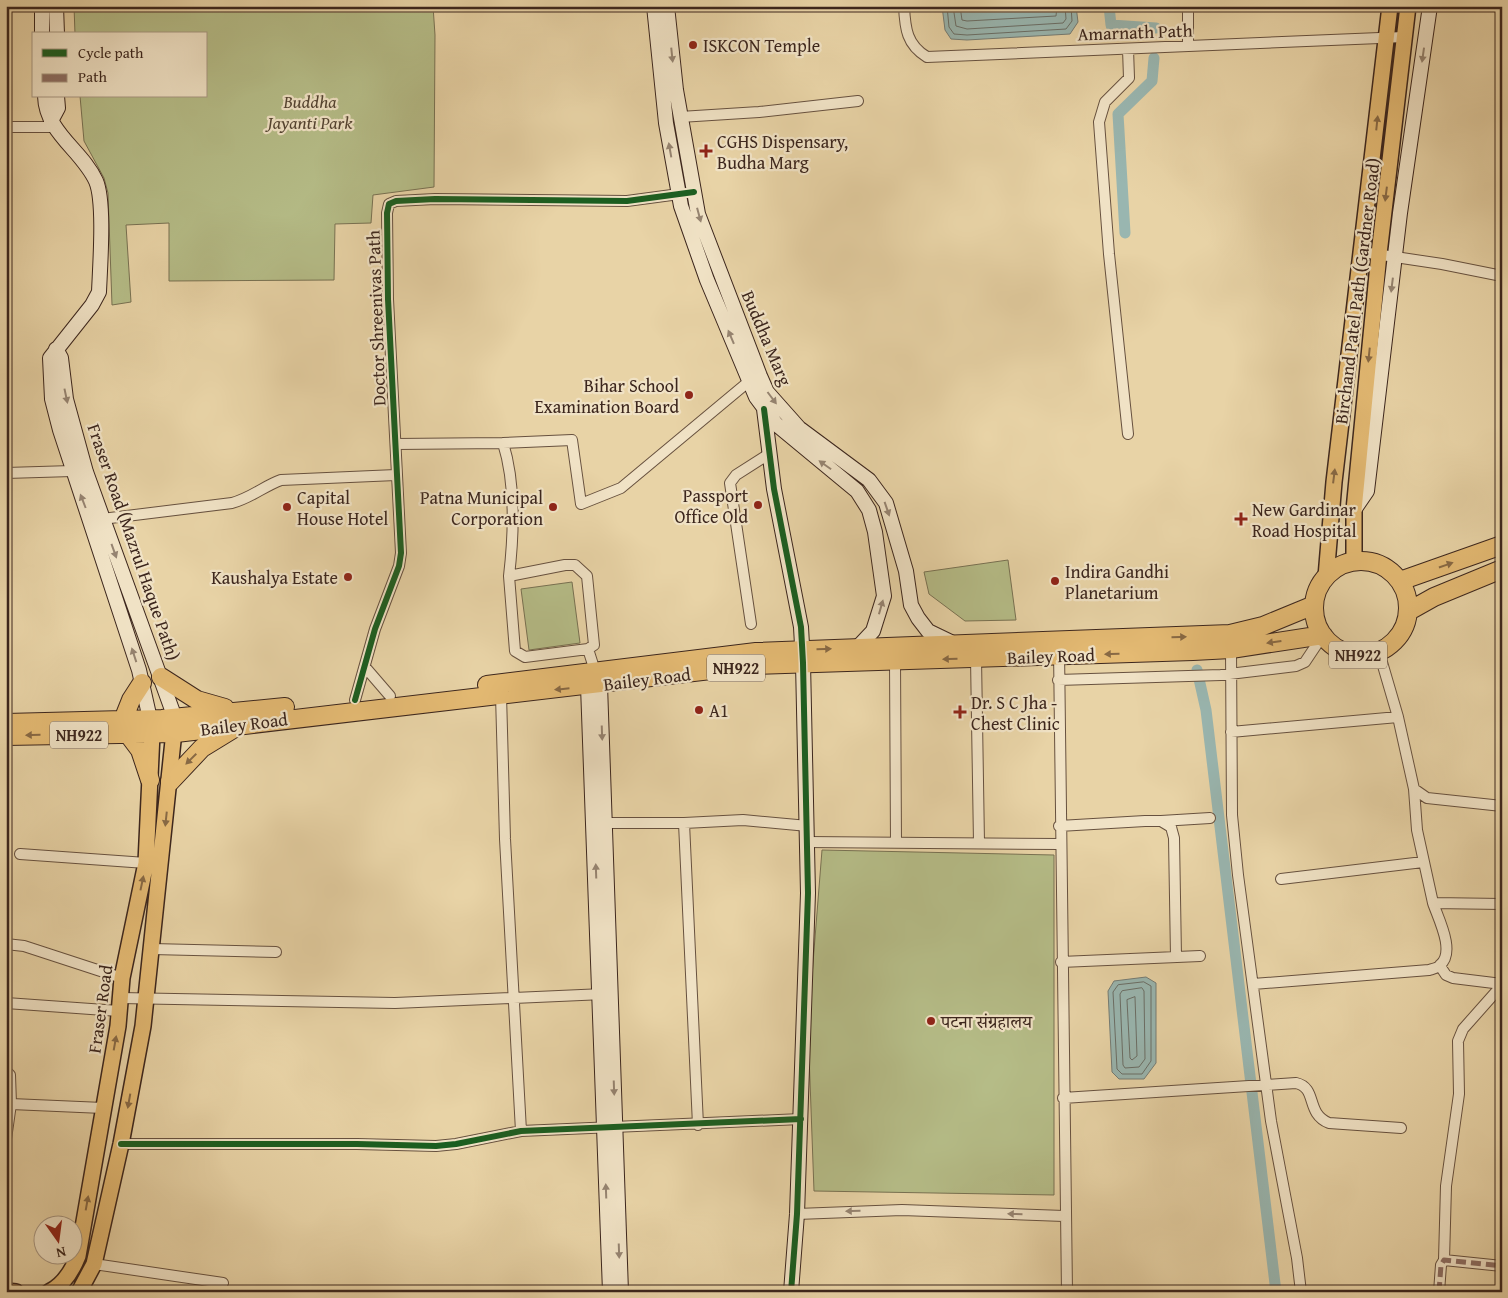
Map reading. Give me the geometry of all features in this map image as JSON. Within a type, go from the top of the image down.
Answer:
[{"type":"highway","points":[[1400,581],[1502,545]]},
{"type":"highway","points":[[1314,605],[1316,595],[1326,576],[1344,564],[1354,562],[1375,563],[1393,573],[1400,581],[1407,596],[1409,611],[1434,597],[1502,569]]},
{"type":"highway","name":"Bailey Road","points":[[803,656],[895,661],[976,658],[1059,648],[1230,634],[1263,626],[1314,605]]},
{"type":"highway","name":"NH922","points":[[1314,605],[1317,626],[1322,635],[1338,649],[1348,653],[1369,655],[1388,647],[1402,631],[1409,611]]},
{"type":"highway","name":"Bailey Road","points":[[151,727],[242,717],[390,696],[594,681],[753,665],[857,648],[956,645],[1059,648],[1231,649],[1322,635]]},
{"type":"highway","points":[[162,677],[197,700],[242,717],[202,748],[170,782]]},
{"type":"highway","name":"Bailey Road","points":[[242,717],[501,695],[594,681]]},
{"type":"highway","points":[[142,683],[131,700],[125,727],[140,750],[150,780]]},
{"type":"highway","name":"NH922","points":[[6,723],[151,727]]},
{"type":"highway","name":"NH922","points":[[6,736],[125,727]]},
{"type":"main road","points":[[42,6],[42,32]]},
{"type":"main road","points":[[56,6],[57,32]]},
{"type":"main road","name":"Buddha Marg","points":[[654,6],[666,123],[679,194],[686,222],[707,280],[754,377],[799,428],[869,480],[886,503],[906,571],[911,604],[918,618],[928,631],[956,645]]},
{"type":"main road","name":"Buddha Marg","points":[[667,6],[680,117],[694,192],[705,235],[764,409],[789,437],[857,491],[869,510],[876,532],[884,596],[873,631],[857,648]]},
{"type":"main road","name":"Birchand Patel Path (Gardner Road)","points":[[1326,576],[1334,482],[1390,6]]},
{"type":"main road","name":"Birchand Patel Path (Gardner Road)","points":[[1354,562],[1354,510],[1378,254],[1408,6]]},
{"type":"main road","points":[[1354,510],[1367,491],[1395,257],[1430,6]]},
{"type":"main road","name":"Fraser Road (Mazrul Haque Path)","points":[[45,98],[45,107],[53,124],[95,179],[99,190],[99,292],[92,305],[50,358],[52,399],[72,471],[86,507],[142,683],[151,727]]},
{"type":"main road","points":[[53,124],[58,108],[58,98]]},
{"type":"main road","name":"Fraser Road (Mazrul Haque Path)","points":[[56,349],[61,358],[62,379],[75,436],[102,519],[162,677],[175,725]]},
{"type":"main road","points":[[764,409],[769,454],[801,627],[803,656],[808,893],[801,1119],[792,1292]]},
{"type":"main road","points":[[594,681],[610,1126],[621,1292]]},
{"type":"main road","points":[[79,1292],[94,1264],[121,1144],[147,998],[175,725]]},
{"type":"main road","name":"Fraser Road","points":[[49,1292],[57,1288],[67,1278],[78,1256],[104,1108],[120,1004],[122,978],[146,862],[151,727]]},
{"type":"main road","points":[[610,1126],[610,1292]]},
{"type":"main road","points":[[6,1291],[16,1292]]},
{"type":"street","name":"Amarnath Path","points":[[904,6],[905,24],[909,41],[917,51],[928,56],[1404,37]]},
{"type":"street","points":[[1188,6],[1188,46]]},
{"type":"street","points":[[1128,49],[1130,78],[1105,102],[1099,122],[1109,254],[1128,434]]},
{"type":"street","points":[[680,117],[760,112],[858,101]]},
{"type":"street","points":[[6,126],[53,124]]},
{"type":"street","name":"Doctor Shreenivas Path","points":[[355,700],[375,629],[399,566],[401,536],[396,475],[388,299],[387,213],[389,204],[396,201],[435,199],[626,201],[694,192]]},
{"type":"street","points":[[1362,252],[1502,276]]},
{"type":"street","points":[[396,444],[572,440],[581,504],[620,488],[754,377]]},
{"type":"street","points":[[503,443],[508,457],[512,510],[508,576],[515,651],[519,656],[525,657],[588,649],[594,645],[587,576],[582,570],[575,565],[565,565],[508,576]]},
{"type":"street","points":[[751,624],[730,483],[736,475],[769,454]]},
{"type":"street","points":[[6,473],[72,471]]},
{"type":"street","points":[[102,519],[232,503],[252,496],[268,485],[282,480],[396,475]]},
{"type":"street","points":[[1058,680],[1195,676],[1296,666],[1305,662],[1322,635]]},
{"type":"street","points":[[1059,648],[1059,826],[1066,1292]]},
{"type":"street","points":[[588,649],[594,681]]},
{"type":"street","points":[[1231,649],[1226,674],[1230,732],[1232,815],[1253,984],[1263,1084],[1297,1258],[1301,1292]]},
{"type":"street","points":[[1253,984],[1429,970],[1440,966],[1446,956],[1447,947],[1433,903],[1423,862],[1414,806],[1414,789],[1398,717],[1379,652]]},
{"type":"street","points":[[976,658],[979,843]]},
{"type":"street","points":[[895,661],[896,843]]},
{"type":"street","points":[[365,667],[390,696]]},
{"type":"street","points":[[501,695],[512,998],[521,1131]]},
{"type":"street","points":[[1230,732],[1398,717]]},
{"type":"street","points":[[1414,789],[1422,796],[1435,800],[1502,806]]},
{"type":"street","points":[[1059,826],[1210,818]]},
{"type":"street","points":[[600,823],[684,823],[743,820],[808,826]]},
{"type":"street","points":[[1161,821],[1171,827],[1174,838],[1176,957]]},
{"type":"street","points":[[684,823],[698,1124]]},
{"type":"street","points":[[808,842],[1060,844]]},
{"type":"street","points":[[20,854],[146,862]]},
{"type":"street","points":[[1281,879],[1423,862]]},
{"type":"street","points":[[1433,903],[1502,904]]},
{"type":"street","points":[[6,944],[24,946],[122,978]]},
{"type":"street","points":[[152,949],[276,952]]},
{"type":"street","points":[[1061,962],[1200,956]]},
{"type":"street","points":[[1440,966],[1452,978],[1502,985]]},
{"type":"street","points":[[1439,1292],[1441,1266],[1444,1260],[1446,1186],[1459,1094],[1458,1041],[1463,1029],[1502,985]]},
{"type":"street","points":[[6,1002],[120,1004],[147,998],[395,1003],[512,998],[605,990]]},
{"type":"street","points":[[6,1071],[10,1075],[11,1104],[6,1140]]},
{"type":"street","points":[[1063,1098],[1263,1084],[1302,1084],[1311,1098],[1316,1114],[1329,1123],[1401,1128]]},
{"type":"street","points":[[11,1104],[104,1108]]},
{"type":"street","points":[[121,1144],[436,1146],[456,1144],[521,1131],[801,1119]]},
{"type":"street","points":[[797,1214],[902,1210],[1064,1216]]},
{"type":"street","points":[[1444,1260],[1502,1266]]},
{"type":"street","points":[[94,1264],[223,1283]]},
{"type":"green space","name":"Buddha Jayanti Park","points":[[74,6],[433,6],[435,35],[434,187],[373,195],[371,223],[335,224],[334,280],[169,281],[169,223],[126,225],[131,302],[112,305],[108,193],[104,178],[84,141],[80,98],[208,98],[208,32],[75,32]]},
{"type":"green space","points":[[1008,560],[1016,620],[965,621],[929,594],[924,572]]},
{"type":"green space","points":[[572,582],[580,643],[529,650],[521,589]]},
{"type":"green space","points":[[822,850],[1054,855],[1054,1195],[814,1191],[808,1026]]},
{"type":"water","points":[[942,6],[1076,6],[1078,22],[1070,34],[967,40],[951,39],[945,30]]},
{"type":"water","points":[[1146,977],[1156,983],[1156,1063],[1144,1079],[1119,1079],[1112,1072],[1108,991],[1114,981]]},
{"type":"waterway","points":[[1109,6],[1111,25],[1156,28]]},
{"type":"waterway","points":[[1125,233],[1118,114],[1152,81],[1154,58]]},
{"type":"waterway","points":[[1197,670],[1206,710],[1276,1292]]},
{"type":"marked path","points":[[1439,1292],[1441,1265],[1444,1260],[1502,1266]]},
{"type":"cycle path","points":[[355,700],[375,629],[399,566],[401,553],[388,299],[387,213],[389,204],[396,201],[435,199],[627,201],[694,192]]},
{"type":"cycle path","points":[[764,409],[774,489],[801,627],[803,663],[808,893],[797,1214],[791,1292]]},
{"type":"cycle path","points":[[121,1144],[436,1146],[456,1144],[521,1131],[801,1119]]},
{"type":"place","name":"ISKCON Temple","points":[[693,45]]},
{"type":"place","name":"CGHS Dispensary, Budha Marg","points":[[706,151]]},
{"type":"place","name":"Bihar School Examination Board","points":[[689,395]]},
{"type":"place","name":"Passport Office Old","points":[[758,505]]},
{"type":"place","name":"Capital House Hotel","points":[[287,507]]},
{"type":"place","name":"Patna Municipal Corporation","points":[[553,507]]},
{"type":"place","name":"New Gardinar Road Hospital","points":[[1241,519]]},
{"type":"place","name":"Kaushalya Estate","points":[[348,577]]},
{"type":"place","name":"Indira Gandhi Planetarium","points":[[1055,581]]},
{"type":"place","name":"A1","points":[[699,710]]},
{"type":"place","name":"Dr. S C Jha - Chest Clinic","points":[[960,712]]},
{"type":"place","name":"पटना संग्रहालय","points":[[931,1021]]}]
